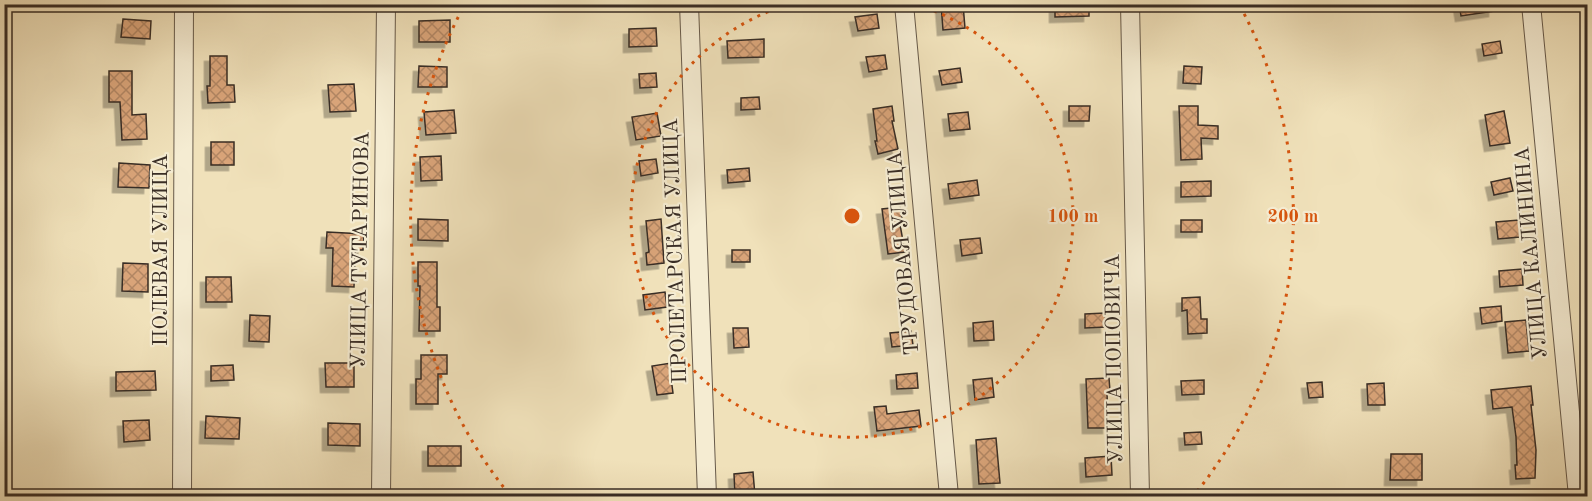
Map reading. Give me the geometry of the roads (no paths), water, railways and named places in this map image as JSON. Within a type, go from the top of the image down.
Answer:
[{"type":"street","name":"ПОЛЕВАЯ УЛИЦА","points":[[182,496],[184,4]]},
{"type":"street","name":"УЛИЦА ТУТАРИНОВА","points":[[381,496],[386,4]]},
{"type":"street","name":"ПРОЛЕТАРСКАЯ УЛИЦА","points":[[690,4],[706,496]]},
{"type":"street","name":"ТРУДОВАЯ УЛИЦА","points":[[904,4],[948,496]]},
{"type":"street","name":"УЛИЦА ПОПОВИЧА","points":[[1130,4],[1140,496]]},
{"type":"street","name":"УЛИЦА КАЛИНИНА","points":[[1531,4],[1578,496]]}]
